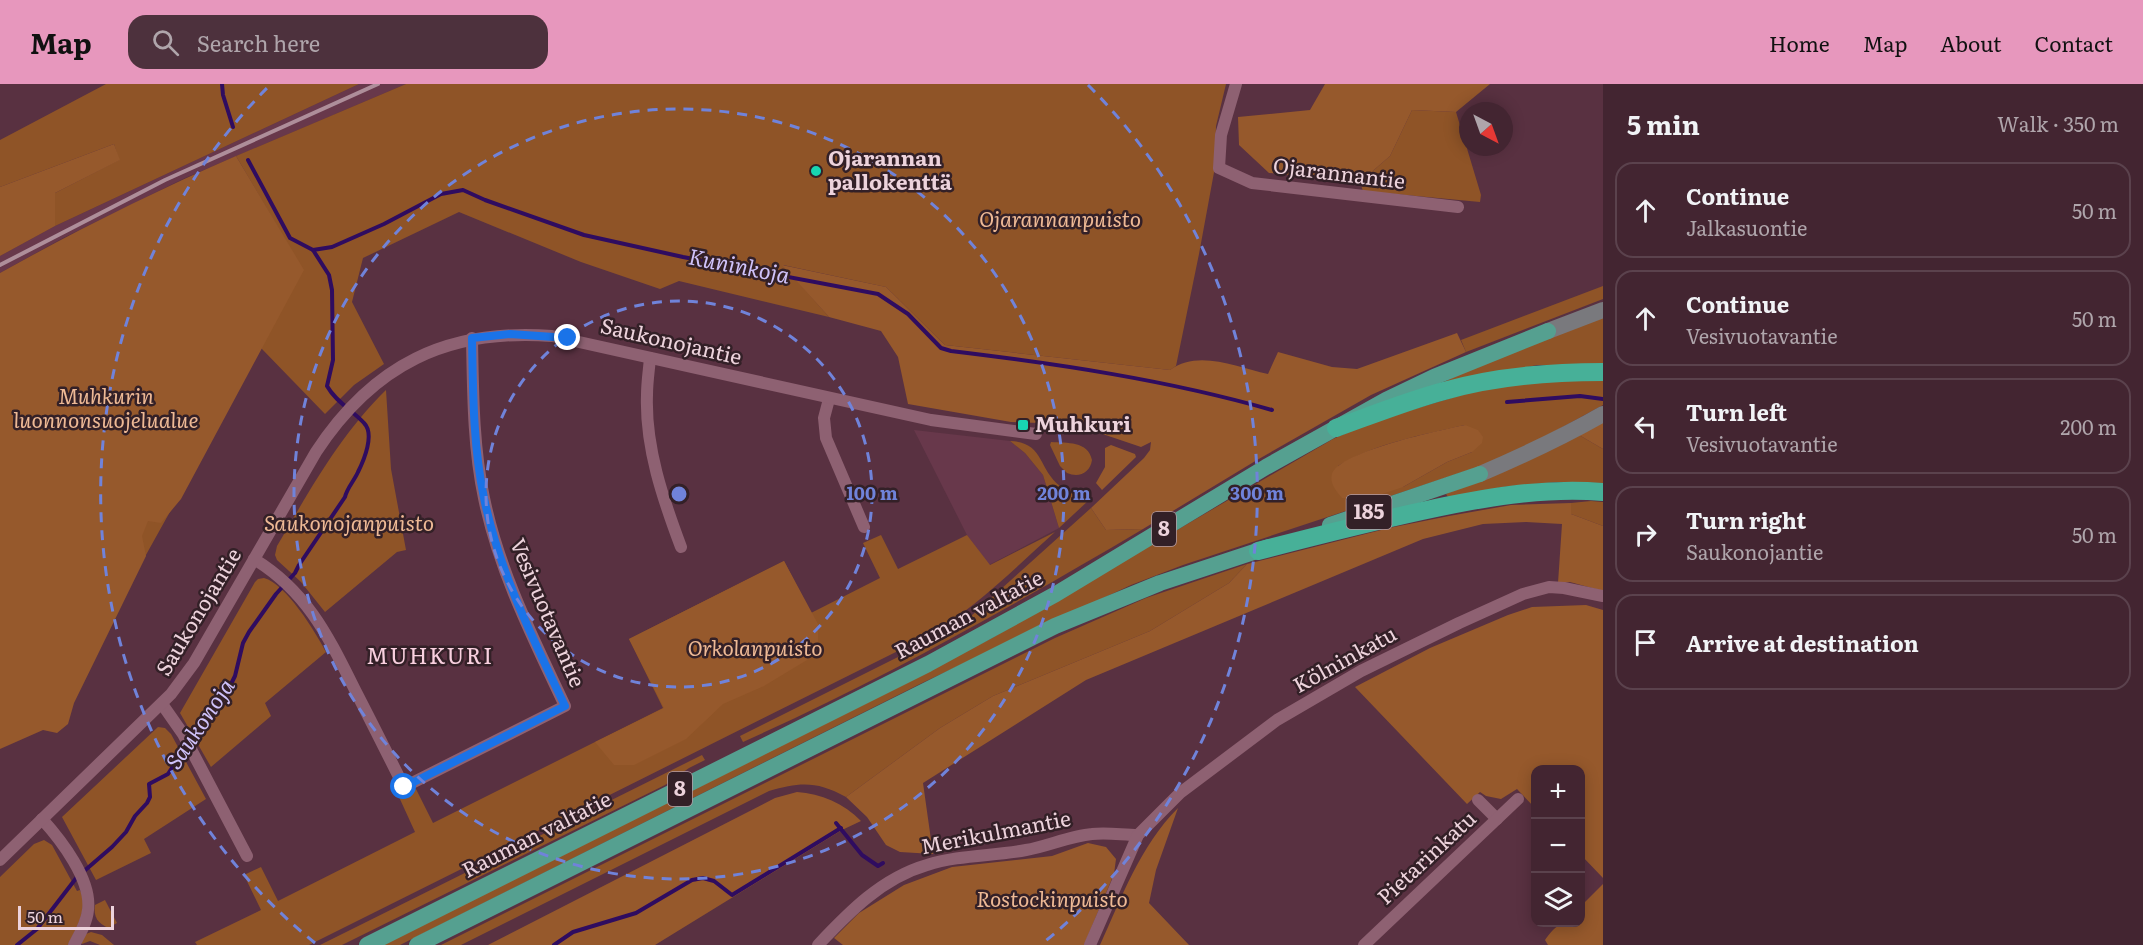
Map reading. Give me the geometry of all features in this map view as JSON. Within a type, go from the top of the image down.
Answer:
[{"type":"highway","points":[[1336,428],[1434,377],[1548,331]]},
{"type":"highway","name":"Rauman valtatie","points":[[367,945],[946,654],[1056,594],[1266,467],[1336,428],[1444,391],[1479,382],[1522,375],[1603,372]]},
{"type":"highway","name":"185","points":[[1258,551],[1480,474]]},
{"type":"highway","name":"Rauman valtatie","points":[[417,945],[1055,626],[1160,583],[1258,551],[1374,521],[1495,497],[1545,492],[1603,492]]},
{"type":"main road","points":[[1548,331],[1603,310]]},
{"type":"main road","name":"185","points":[[1480,474],[1577,430],[1603,414]]},
{"type":"street","name":"Ojarannantie","points":[[1236,84],[1221,135],[1219,168],[1252,183],[1458,207]]},
{"type":"street","name":"Saukonojantie","points":[[0,860],[162,704],[194,663],[316,452],[337,421],[378,381],[402,365],[424,355],[472,338],[510,334],[552,336],[931,420],[1036,434]]},
{"type":"street","name":"Vesivuotavantie","points":[[254,559],[279,576],[297,593],[329,637],[404,787],[565,706],[507,580],[486,507],[477,458],[472,338]]},
{"type":"street","points":[[650,358],[646,396],[650,440],[662,495],[681,547]]},
{"type":"street","points":[[829,399],[824,418],[826,438],[864,527]]},
{"type":"street","name":"Kölninkatu","points":[[1138,835],[1180,793],[1277,720],[1361,671],[1459,623],[1536,590],[1550,587],[1564,588],[1603,596]]},
{"type":"street","points":[[162,704],[183,734],[247,856]]},
{"type":"street","name":"Pietarinkatu","points":[[1364,945],[1518,799]]},
{"type":"street","points":[[1479,800],[1497,819]]},
{"type":"street","points":[[42,819],[58,836],[87,891],[88,910],[74,945]]},
{"type":"street","name":"Merikulmantie","points":[[818,945],[873,892],[928,864],[1045,847],[1094,833],[1138,835]]},
{"type":"street","points":[[1090,945],[1138,835]]},
{"type":"shaded area","points":[[359,84],[406,84],[185,178],[63,238],[0,273],[0,256],[55,226]]},
{"type":"shaded area","points":[[914,430],[1010,441],[1025,453],[1043,475],[1059,528],[989,565],[967,535]]},
{"type":"green space","points":[[106,84],[359,84],[55,226],[55,193],[119,160],[114,144],[0,187],[0,140]]},
{"type":"green space","name":"Ojarannanpuisto","points":[[406,84],[1226,84],[1216,126],[1215,167],[1176,366],[1170,370],[945,345],[886,287],[783,265],[829,317],[679,281],[660,289],[581,262],[459,212],[363,258],[352,302],[384,364],[354,385],[325,414],[261,348],[62,706],[0,342],[290,248],[236,156]]},
{"type":"green space","points":[[1325,84],[1490,84],[1468,102],[1459,102],[1459,110],[1456,112],[1412,110],[1390,156],[1360,182],[1269,173],[1239,145],[1238,117],[1310,110]]},
{"type":"green space","points":[[1412,110],[1456,112],[1459,122],[1459,156],[1469,156],[1481,195],[1480,202],[1363,191],[1360,182],[1390,156]]},
{"type":"green space","points":[[114,144],[120,160],[55,193],[55,226],[0,256],[0,187]]},
{"type":"green space","name":"Muhkurin luonnonsuojelualue","points":[[236,156],[304,270],[181,499],[161,523],[148,521],[142,536],[146,556],[74,703],[68,724],[57,733],[43,730],[0,749],[0,273],[116,212]]},
{"type":"green space","points":[[782,265],[886,287],[945,345],[1170,370],[1193,361],[1218,361],[1268,374],[1278,352],[1332,367],[1357,369],[1457,333],[1466,352],[1371,395],[1143,529],[1106,530],[1091,508],[1144,458],[1150,450],[1151,442],[1141,447],[1073,424],[1011,422],[908,404],[898,357],[881,331],[829,317]]},
{"type":"green space","points":[[1603,286],[1603,299],[1466,352],[1461,340]]},
{"type":"green space","points":[[1603,316],[1603,365],[1537,365],[1438,385],[1481,363]]},
{"type":"green space","points":[[1603,377],[1603,405],[1537,441],[1487,464],[1183,565],[1131,585],[924,682],[400,945],[383,945],[992,638],[1333,439],[1374,421],[1492,386]],"holes":[[[1465,425],[1472,452],[1447,462],[1403,487],[1338,466],[1368,451],[1416,436]]]},
{"type":"green space","name":"Saukonojanpuisto","points":[[386,390],[391,469],[406,550],[397,552],[325,612],[301,582],[277,560],[275,555],[277,546],[340,445]]},
{"type":"green space","points":[[1603,422],[1603,449],[1579,435]]},
{"type":"green space","points":[[1465,425],[1478,430],[1483,437],[1482,443],[1472,452],[1447,462],[1403,487],[1361,501],[1342,498],[1333,484],[1332,474],[1339,465],[1353,457],[1392,443]]},
{"type":"green space","points":[[1579,435],[1603,449],[1603,483],[1557,482],[1503,487],[1448,497],[1446,494]]},
{"type":"green space","points":[[1010,441],[1029,446],[1035,451],[1060,486],[1091,492],[1089,500],[1059,528],[1043,475],[1025,453]]},
{"type":"green space","points":[[1051,442],[1076,444],[1086,449],[1092,460],[1089,468],[1080,475],[1067,473],[1060,466],[1050,445]]},
{"type":"green space","points":[[1111,445],[1135,454],[1136,457],[1102,490],[1096,483],[1105,467],[1105,448]]},
{"type":"green space","points":[[1603,502],[1603,526],[1571,514],[1571,503]]},
{"type":"green space","points":[[1571,503],[1571,514],[1603,526],[1603,591],[1570,582],[1558,583],[1562,524],[1526,522],[1483,524],[1423,539],[1086,680],[923,783],[933,854],[900,852],[886,845],[867,817],[846,797],[940,728],[993,696],[1150,631],[1229,583],[1247,564],[1389,528],[1449,516],[1511,505]]},
{"type":"green space","points":[[1091,508],[1106,530],[1143,529],[896,668],[743,742],[740,736],[950,631],[970,617]]},
{"type":"green space","name":"Orkolanpuisto","points":[[1055,532],[978,601],[926,637],[309,945],[197,945],[195,942],[261,910],[244,875],[261,867],[278,901],[415,832],[399,797],[416,789],[433,823],[663,708],[629,639],[784,561],[811,613],[880,578],[863,543],[881,535],[898,569],[967,535],[990,565]]},
{"type":"green space","points":[[784,561],[818,624],[818,650],[807,660],[764,686],[723,704],[686,739],[634,765],[614,765],[595,742],[664,708],[629,639]]},
{"type":"green space","points":[[1247,564],[1229,583],[1150,631],[993,696],[940,728],[846,797],[826,788],[808,785],[769,791],[461,945],[441,945],[1055,638],[1146,598]]},
{"type":"green space","name":"Saukonojanpuisto","points":[[264,578],[273,582],[290,599],[326,652],[265,703],[271,716],[211,767],[180,713],[255,582]]},
{"type":"green space","points":[[1586,605],[1603,610],[1603,878],[1585,859],[1585,765],[1531,765],[1531,804],[1517,789],[1501,799],[1486,796],[1480,792],[1467,804],[1355,687],[1430,648],[1532,607]]},
{"type":"green space","points":[[158,727],[165,728],[171,734],[206,799],[144,839],[151,853],[96,880],[62,817]]},
{"type":"green space","points":[[702,755],[705,760],[665,785],[342,945],[320,945]]},
{"type":"green space","points":[[797,792],[832,800],[861,821],[842,830],[655,945],[488,945],[775,798]]},
{"type":"green space","points":[[1178,808],[1156,870],[1149,903],[1189,945],[1100,945],[1142,855]]},
{"type":"green space","points":[[44,840],[52,845],[77,891],[80,890],[83,904],[78,925],[68,945],[0,945],[0,877],[34,844]]},
{"type":"green space","name":"Rostockinpuisto","points":[[1088,843],[1106,847],[1116,859],[1114,874],[1084,945],[843,945],[834,938],[859,913],[904,885],[952,867],[1052,856]]},
{"type":"green space","points":[[1603,884],[1603,945],[1548,945],[1545,940],[1556,927],[1585,927],[1585,902]]},
{"type":"green space","points":[[105,900],[117,923],[108,928],[99,922],[95,913],[95,905]]},
{"type":"green space","points":[[91,932],[102,935],[114,945],[100,945],[90,941],[82,944],[81,941],[86,934]]},
{"type":"waterway","name":"Kuninkoja","points":[[222,84],[233,127]]},
{"type":"waterway","name":"Kuninkoja","points":[[248,160],[290,238],[313,250],[332,247],[384,224],[441,194],[463,190],[584,235],[683,257],[878,294],[908,314],[941,348],[951,351],[1113,374],[1193,390],[1272,410]]},
{"type":"waterway","name":"Saukonoja","points":[[191,740],[200,730],[201,722],[230,686],[235,676],[243,643],[249,632],[276,594],[295,573],[345,497],[360,467],[369,440],[364,423],[339,401],[327,386],[333,360],[332,290],[329,275],[313,250]]},
{"type":"waterway","name":"Kuninkoja","points":[[1507,402],[1580,396],[1603,399]]},
{"type":"waterway","name":"Saukonoja","points":[[83,872],[126,832],[150,797],[149,784],[168,774],[186,746]]},
{"type":"waterway","points":[[836,823],[862,855],[878,866],[883,863]]},
{"type":"waterway","points":[[554,945],[573,932],[636,913],[692,880],[703,878],[714,881],[732,895],[841,828]]},
{"type":"waterway","name":"Saukonoja","points":[[17,945],[37,929],[77,877]]},
{"type":"railway","points":[[0,265],[165,180],[378,84]]},
{"type":"place","name":"Ojarannan pallokenttä","points":[[816,171]]},
{"type":"place","name":"Muhkuri","points":[[1023,425]]},
{"type":"district","name":"MUHKURI","points":[[430,656]]},
{"type":"route","points":[[404,787],[565,706],[507,580],[483,497],[477,458],[472,338],[510,334],[568,338]]}]
